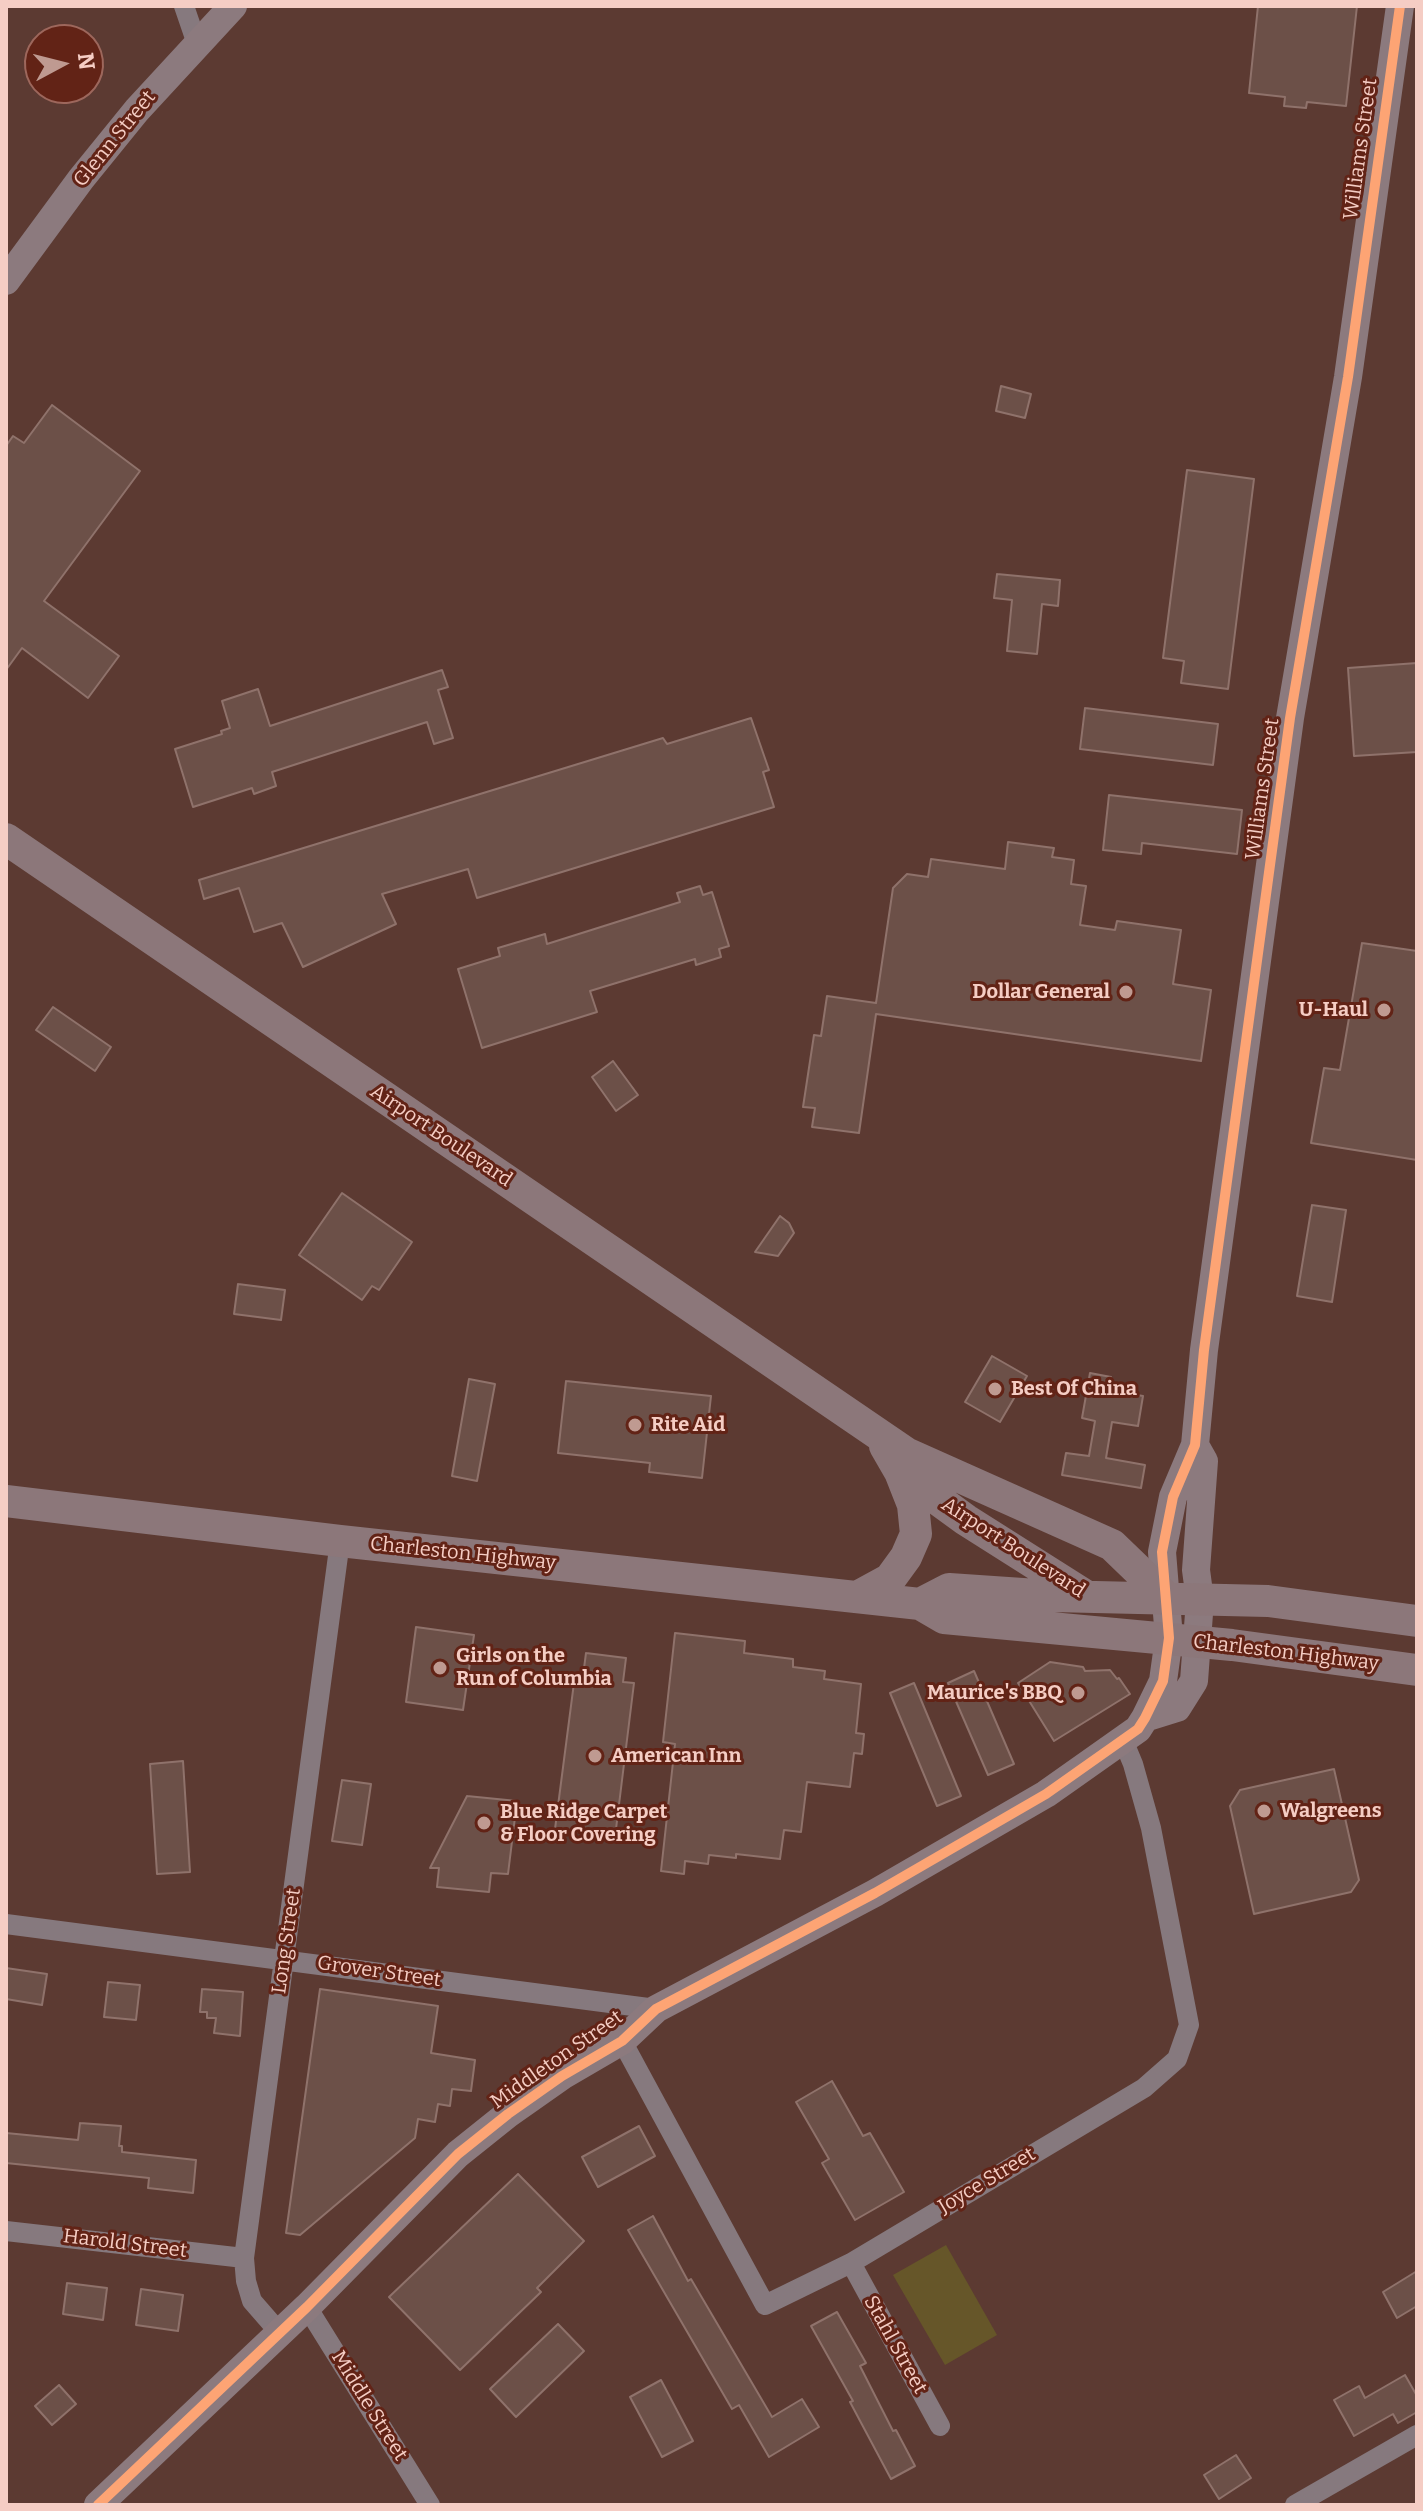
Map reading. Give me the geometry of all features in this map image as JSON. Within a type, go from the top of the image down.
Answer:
[{"type":"main road","name":"Airport Boulevard","points":[[6,839],[906,1453],[1112,1545],[1166,1587]]},
{"type":"main road","name":"Airport Boulevard","points":[[877,1433],[900,1472],[966,1520],[1087,1597],[1183,1640]]},
{"type":"main road","points":[[857,1597],[890,1579],[906,1557],[916,1534],[913,1505],[900,1472]]},
{"type":"main road","name":"Charleston Highway","points":[[6,1501],[920,1604],[944,1618],[1183,1640],[1417,1670]]},
{"type":"main road","name":"Charleston Highway","points":[[920,1604],[949,1589],[1087,1597],[1198,1585],[1268,1601],[1417,1621]]},
{"type":"street","points":[[184,6],[197,44]]},
{"type":"street","name":"Glenn Street","points":[[6,281],[99,156],[233,6]]},
{"type":"street","name":"Williams Street","points":[[1166,1587],[1162,1552],[1173,1497],[1195,1445],[1204,1350],[1290,718],[1348,377],[1400,6]]},
{"type":"street","name":"Williams Street","points":[[1195,1445],[1204,1461],[1198,1585]]},
{"type":"street","name":"Long Street","points":[[279,2332],[252,2301],[244,2258],[340,1541]]},
{"type":"street","name":"Middleton Street","points":[[1183,1640],[1198,1585]]},
{"type":"street","name":"Middleton Street","points":[[98,2505],[307,2307],[458,2154],[508,2114],[562,2076],[622,2041],[656,2009],[875,1893],[1012,1815],[1070,1779],[1138,1729],[1145,1718],[1177,1708],[1194,1681],[1166,1587]]},
{"type":"street","name":"Joyce Street","points":[[622,2041],[765,2305],[851,2263],[1144,2088],[1177,2059],[1189,2025],[1151,1828],[1123,1740]]},
{"type":"street","name":"Grover Street","points":[[6,1924],[656,2009]]},
{"type":"street","name":"Harold Street","points":[[6,2231],[244,2258]]},
{"type":"street","name":"Stahl Street","points":[[851,2263],[940,2426]]},
{"type":"street","name":"Middle Street","points":[[307,2307],[430,2505]]},
{"type":"street","points":[[1295,2505],[1417,2435]]},
{"type":"shaded area","points":[[946,2245],[997,2335],[945,2365],[893,2275]]},
{"type":"building","points":[[1258,6],[1357,6],[1346,106],[1307,102],[1306,108],[1284,106],[1285,97],[1249,93]]},
{"type":"building","points":[[1001,386],[1031,394],[1025,418],[996,411]]},
{"type":"building","points":[[52,405],[140,471],[44,601],[119,656],[88,698],[22,648],[6,670],[6,446],[13,436],[24,443]]},
{"type":"building","points":[[1187,470],[1254,479],[1228,689],[1181,683],[1184,661],[1163,658]]},
{"type":"building","points":[[997,574],[1060,580],[1058,606],[1042,604],[1037,654],[1007,651],[1012,600],[994,598]]},
{"type":"building","points":[[1417,663],[1417,752],[1354,756],[1348,668]]},
{"type":"building","points":[[442,670],[448,687],[438,690],[453,738],[434,744],[427,722],[272,772],[276,786],[254,794],[252,788],[193,807],[175,749],[222,734],[221,731],[230,728],[222,701],[258,689],[270,726]]},
{"type":"building","points":[[1085,708],[1218,724],[1213,765],[1080,749]]},
{"type":"building","points":[[751,718],[769,770],[763,772],[774,807],[477,898],[468,869],[382,894],[396,924],[303,967],[282,923],[254,932],[239,888],[204,899],[199,880],[663,738],[667,744]]},
{"type":"building","points":[[1109,795],[1242,810],[1237,854],[1142,843],[1141,854],[1103,850]]},
{"type":"building","points":[[1008,842],[1054,848],[1052,857],[1074,860],[1071,884],[1086,886],[1080,925],[1115,930],[1117,921],[1181,930],[1173,984],[1211,990],[1201,1061],[876,1014],[859,1133],[812,1127],[815,1108],[803,1107],[814,1035],[821,1036],[827,996],[876,1003],[893,888],[907,874],[928,877],[931,859],[1005,869]]},
{"type":"building","points":[[700,886],[703,895],[712,892],[729,946],[719,949],[721,957],[696,965],[695,959],[590,991],[597,1012],[482,1048],[458,969],[500,956],[498,948],[545,934],[547,944],[680,902],[677,893]]},
{"type":"building","name":"U-Haul","points":[[1362,943],[1417,951],[1417,1160],[1311,1143],[1324,1068],[1340,1070]]},
{"type":"building","points":[[53,1007],[111,1047],[95,1071],[36,1030]]},
{"type":"building","points":[[613,1061],[638,1095],[616,1111],[592,1077]]},
{"type":"building","points":[[342,1193],[412,1242],[379,1290],[372,1286],[362,1300],[299,1255]]},
{"type":"building","points":[[1312,1205],[1346,1210],[1332,1302],[1297,1296]]},
{"type":"building","points":[[780,1216],[789,1223],[794,1233],[778,1256],[755,1252]]},
{"type":"building","points":[[238,1284],[285,1290],[281,1320],[234,1314]]},
{"type":"building","points":[[992,1356],[1027,1376],[1000,1422],[965,1402]]},
{"type":"building","points":[[1090,1373],[1111,1377],[1109,1390],[1143,1396],[1138,1426],[1112,1422],[1106,1458],[1145,1465],[1141,1488],[1062,1475],[1066,1453],[1089,1456],[1095,1421],[1082,1418]]},
{"type":"building","points":[[469,1379],[495,1384],[477,1481],[452,1476]]},
{"type":"building","name":"Rite Aid","points":[[566,1381],[711,1396],[702,1478],[649,1472],[650,1463],[558,1453]]},
{"type":"building","name":"Girls on the Run of Columbia","points":[[416,1627],[474,1635],[463,1710],[406,1702]]},
{"type":"building","points":[[675,1633],[745,1641],[744,1653],[793,1659],[793,1667],[825,1671],[824,1679],[861,1684],[856,1733],[864,1734],[862,1754],[854,1753],[850,1787],[807,1782],[801,1832],[784,1830],[780,1859],[736,1854],[736,1858],[709,1855],[708,1864],[685,1861],[684,1874],[661,1871],[675,1744],[663,1742]]},
{"type":"building","name":"American Inn","points":[[586,1653],[626,1658],[623,1682],[634,1683],[615,1837],[555,1829],[575,1675],[583,1676]]},
{"type":"building","points":[[1050,1662],[1083,1667],[1085,1671],[1110,1670],[1130,1694],[1054,1741],[1018,1683]]},
{"type":"building","points":[[974,1671],[1014,1764],[988,1775],[948,1683]]},
{"type":"building","points":[[914,1683],[961,1796],[937,1806],[890,1693]]},
{"type":"building","points":[[183,1761],[190,1872],[157,1874],[150,1764]]},
{"type":"building","name":"Walgreens","points":[[1334,1769],[1359,1880],[1351,1892],[1254,1914],[1230,1806],[1240,1790]]},
{"type":"building","points":[[342,1780],[371,1784],[362,1845],[332,1841]]},
{"type":"building","name":"Blue Ridge Carpet & Floor Covering","points":[[467,1796],[517,1801],[508,1874],[491,1873],[489,1892],[437,1887],[439,1868],[430,1868]]},
{"type":"building","points":[[6,1968],[47,1974],[42,2005],[6,1999]]},
{"type":"building","points":[[108,1982],[140,1985],[136,2020],[104,2017]]},
{"type":"building","points":[[202,1989],[243,1992],[240,2036],[214,2033],[216,2018],[207,2018],[207,2012],[200,2012]]},
{"type":"building","points":[[320,1989],[438,2006],[431,2053],[475,2060],[471,2091],[452,2089],[450,2106],[438,2104],[435,2122],[418,2119],[415,2138],[300,2235],[286,2233]]},
{"type":"building","points":[[832,2081],[863,2136],[870,2133],[904,2192],[855,2220],[822,2163],[829,2159],[796,2102]]},
{"type":"building","points":[[80,2123],[121,2126],[119,2146],[122,2146],[122,2152],[196,2160],[193,2193],[148,2188],[149,2178],[6,2163],[6,2133],[78,2140]]},
{"type":"building","points":[[639,2126],[655,2156],[598,2187],[582,2157]]},
{"type":"building","points":[[518,2174],[584,2241],[537,2288],[541,2292],[460,2370],[389,2297]]},
{"type":"building","points":[[653,2216],[688,2281],[691,2279],[772,2417],[802,2399],[819,2427],[769,2457],[739,2405],[732,2409],[628,2230]]},
{"type":"building","points":[[1417,2271],[1417,2306],[1397,2318],[1383,2292]]},
{"type":"building","points":[[67,2283],[107,2288],[103,2320],[63,2314]]},
{"type":"building","points":[[141,2289],[183,2295],[178,2331],[136,2325]]},
{"type":"building","points":[[837,2312],[866,2363],[860,2366],[893,2431],[896,2430],[915,2466],[891,2479],[850,2402],[853,2401],[811,2326]]},
{"type":"building","points":[[558,2324],[584,2351],[516,2417],[490,2389]]},
{"type":"building","points":[[1405,2375],[1417,2396],[1417,2412],[1398,2423],[1393,2414],[1354,2436],[1334,2400],[1359,2386],[1365,2398]]},
{"type":"building","points":[[661,2380],[693,2441],[662,2457],[630,2397]]},
{"type":"building","points":[[59,2385],[76,2404],[52,2425],[35,2406]]},
{"type":"building","points":[[1236,2455],[1251,2478],[1219,2499],[1204,2475]]},
{"type":"cycle path","points":[[98,2505],[307,2307],[458,2154],[508,2114],[562,2076],[622,2041],[656,2009],[875,1893],[1046,1794],[1138,1729],[1145,1718],[1163,1681],[1169,1638],[1162,1552],[1173,1497],[1195,1445],[1204,1350],[1290,718],[1348,377],[1400,6]]},
{"type":"place","name":"Dollar General","points":[[1126,992]]},
{"type":"place","name":"U-Haul","points":[[1384,1010]]},
{"type":"place","name":"Best Of China","points":[[995,1389]]},
{"type":"place","name":"Rite Aid","points":[[635,1425]]},
{"type":"place","name":"Girls on the Run of Columbia","points":[[440,1668]]},
{"type":"place","name":"Maurice's BBQ","points":[[1078,1693]]},
{"type":"place","name":"American Inn","points":[[595,1756]]},
{"type":"place","name":"Walgreens","points":[[1264,1811]]},
{"type":"place","name":"Blue Ridge Carpet & Floor Covering","points":[[484,1823]]}]
